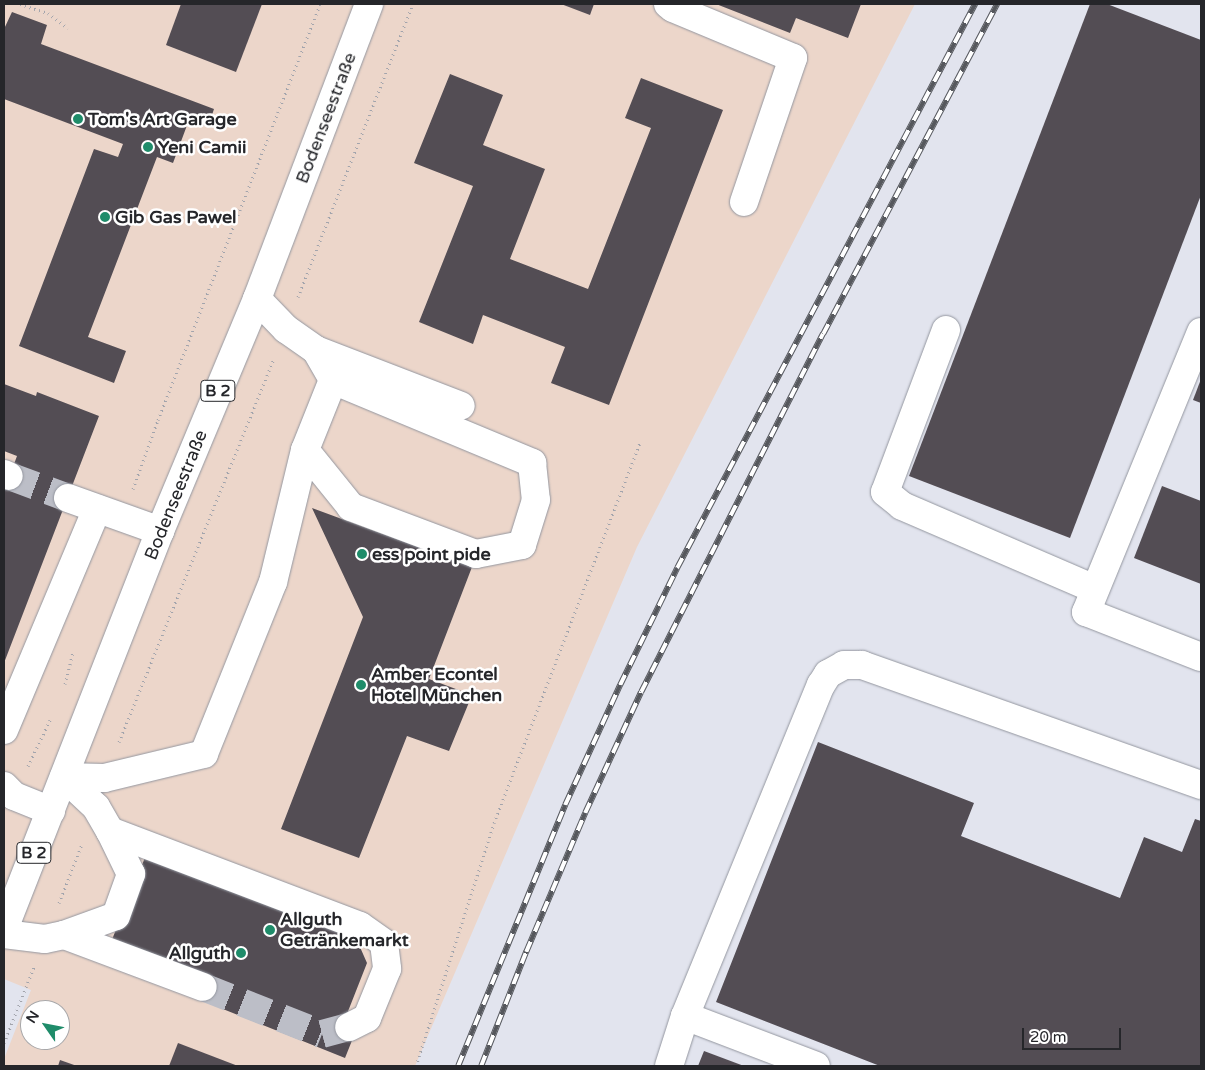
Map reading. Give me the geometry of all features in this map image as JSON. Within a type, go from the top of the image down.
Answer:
[{"type":"main road","name":"Bodenseestraße","points":[[4,929],[160,531],[258,298],[369,4]]},
{"type":"main road","points":[[668,4],[673,8],[793,58],[744,202]]},
{"type":"main road","points":[[258,298],[286,329],[316,350],[460,406]]},
{"type":"main road","points":[[946,330],[885,492],[902,506],[1095,589]]},
{"type":"main road","points":[[1201,332],[1086,612],[1201,657]]},
{"type":"main road","points":[[305,450],[351,507],[476,554],[522,545],[536,500],[532,463],[333,380],[316,350]]},
{"type":"main road","points":[[64,778],[104,778],[204,754],[273,582],[305,450],[333,380]]},
{"type":"main road","points":[[68,498],[160,531]]},
{"type":"main road","points":[[4,730],[97,509]]},
{"type":"main road","points":[[668,1066],[685,1016],[821,685],[828,674],[844,665],[862,665],[1201,784]]},
{"type":"main road","points":[[55,937],[116,916],[131,874],[96,807],[64,778]]},
{"type":"main road","points":[[9,791],[51,811]]},
{"type":"main road","points":[[110,831],[360,926],[384,943],[387,969],[367,1018],[349,1028]]},
{"type":"main road","points":[[4,934],[55,937],[203,987]]},
{"type":"main road","points":[[685,1016],[816,1066]]},
{"type":"path","points":[[20,4],[48,14],[68,28]]},
{"type":"path","points":[[123,517],[158,420],[320,4]]},
{"type":"path","points":[[104,778],[188,576],[413,4]]},
{"type":"path","points":[[416,1066],[494,823],[640,442]]},
{"type":"path","points":[[64,688],[74,645]]},
{"type":"path","points":[[9,791],[54,713]]},
{"type":"path","points":[[4,1043],[55,937],[96,807]]},
{"type":"shaded area","points":[[4,4],[915,4],[637,547],[415,1066],[4,1066],[4,1059],[20,1018],[20,1050],[70,1050],[70,1000],[27,1000],[31,990],[4,979]]},
{"type":"building","points":[[181,4],[262,4],[236,72],[166,45]]},
{"type":"building","points":[[561,4],[594,4],[590,15]]},
{"type":"building","points":[[716,4],[861,4],[848,38],[796,18],[790,33]]},
{"type":"building","points":[[1090,4],[1107,4],[1201,40],[1201,195],[1070,538],[909,476]]},
{"type":"building","points":[[12,12],[47,25],[41,44],[214,109],[208,127],[189,120],[173,163],[157,157],[88,337],[126,351],[114,383],[19,346],[94,149],[118,157],[123,144],[4,99],[4,29]]},
{"type":"building","points":[[450,74],[503,95],[483,145],[545,169],[510,259],[588,289],[651,128],[625,118],[641,78],[723,110],[609,405],[551,383],[565,347],[483,315],[473,344],[419,322],[473,186],[414,163]]},
{"type":"building","points":[[1201,379],[1201,403],[1193,400]]},
{"type":"building","points":[[4,384],[36,396],[37,392],[99,416],[4,663],[4,491],[17,456],[4,451]]},
{"type":"building","points":[[1162,486],[1201,501],[1201,584],[1134,558]]},
{"type":"building","points":[[312,508],[472,567],[429,679],[472,695],[449,751],[407,736],[359,858],[281,829],[363,617]]},
{"type":"building","points":[[818,742],[974,803],[961,836],[1120,898],[1144,837],[1182,852],[1195,819],[1201,821],[1201,1066],[880,1066],[716,1002]]},
{"type":"building","points":[[146,855],[356,938],[367,963],[345,1019],[353,1038],[345,1058],[198,999],[111,942]]},
{"type":"building","points":[[178,1043],[238,1066],[169,1066]]},
{"type":"building","points":[[704,1051],[744,1066],[698,1066]]},
{"type":"building","points":[[60,1060],[77,1066],[58,1066]]},
{"type":"tunnel","points":[[9,476],[68,498]]},
{"type":"tunnel","points":[[203,987],[322,1034],[349,1027]]},
{"type":"railway","points":[[458,1066],[565,805],[620,685],[677,568],[975,4]]},
{"type":"railway","points":[[481,1066],[526,952],[585,813],[641,692],[823,334],[997,4]]},
{"type":"place","name":"Tom's Art Garage","points":[[78,119]]},
{"type":"place","name":"Yeni Camii","points":[[148,147]]},
{"type":"place","name":"Gib Gas Pawel","points":[[105,217]]},
{"type":"place","name":"ess point pide","points":[[362,554]]},
{"type":"place","name":"Amber Econtel Hotel München","points":[[361,685]]},
{"type":"place","name":"Allguth Getränkemarkt","points":[[270,930]]},
{"type":"place","name":"Allguth","points":[[241,953]]}]
